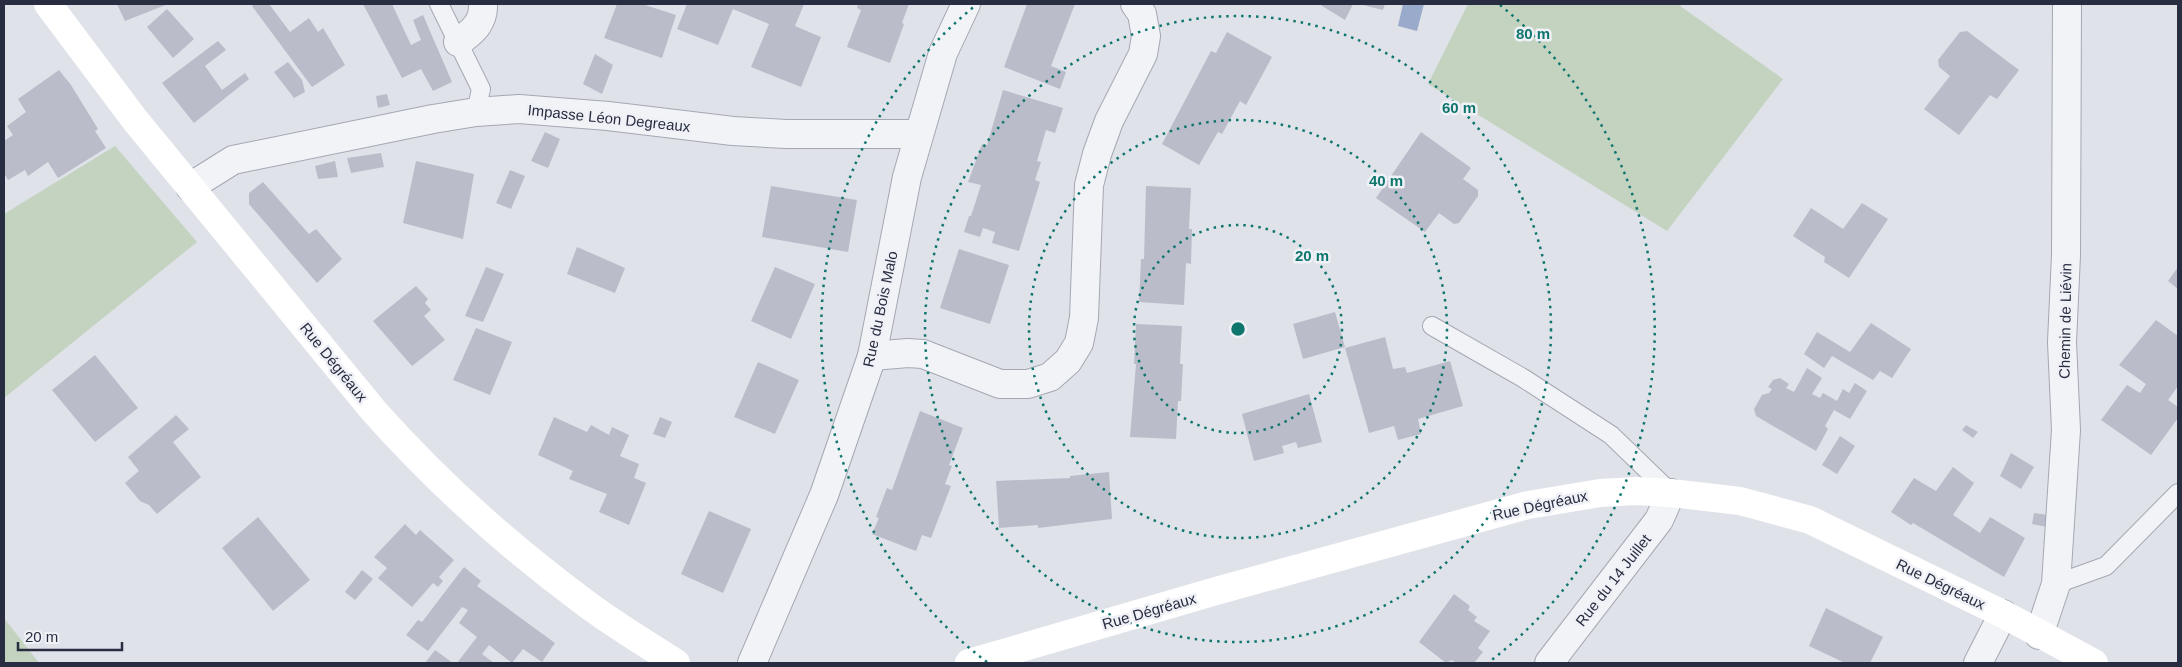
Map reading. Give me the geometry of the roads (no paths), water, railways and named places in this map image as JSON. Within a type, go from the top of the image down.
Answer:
[{"type":"main road","name":"Rue Dégréaux","points":[[48,4],[136,120],[190,187],[407,449],[490,527],[584,603],[676,663]]},
{"type":"main road","name":"Rue Dégréaux","points":[[968,663],[1216,591],[1528,505],[1600,493],[1670,493],[1740,501],[1810,520],[2003,614],[2094,663]]},
{"type":"street","points":[[458,42],[473,32],[484,14],[483,4]]},
{"type":"street","name":"Rue du Bois Malo","points":[[752,663],[824,495],[872,356],[907,178],[943,52],[966,4]]},
{"type":"street","points":[[872,356],[908,353],[923,354],[1000,384],[1028,384],[1050,376],[1068,360],[1079,343],[1084,318],[1089,185],[1108,121],[1142,54],[1146,36],[1142,14],[1135,4]]},
{"type":"street","name":"Chemin de Liévin","points":[[2039,635],[2056,584],[2066,430],[2062,342],[2066,254],[2067,4]]},
{"type":"street","name":"Impasse Léon Degreaux","points":[[190,187],[233,160],[476,112],[519,109],[545,110],[734,131],[786,134],[919,134]]},
{"type":"street","name":"Rue du 14 Juillet","points":[[1549,663],[1659,520],[1670,493]]},
{"type":"street","points":[[1978,663],[2003,614]]},
{"type":"lane","points":[[439,4],[481,89],[476,112]]},
{"type":"lane","points":[[1432,326],[1523,378],[1611,435],[1670,493]]},
{"type":"lane","points":[[2056,584],[2106,566],[2178,493]]},
{"type":"water","points":[[1403,4],[1424,4],[1417,31],[1398,26]]}]
